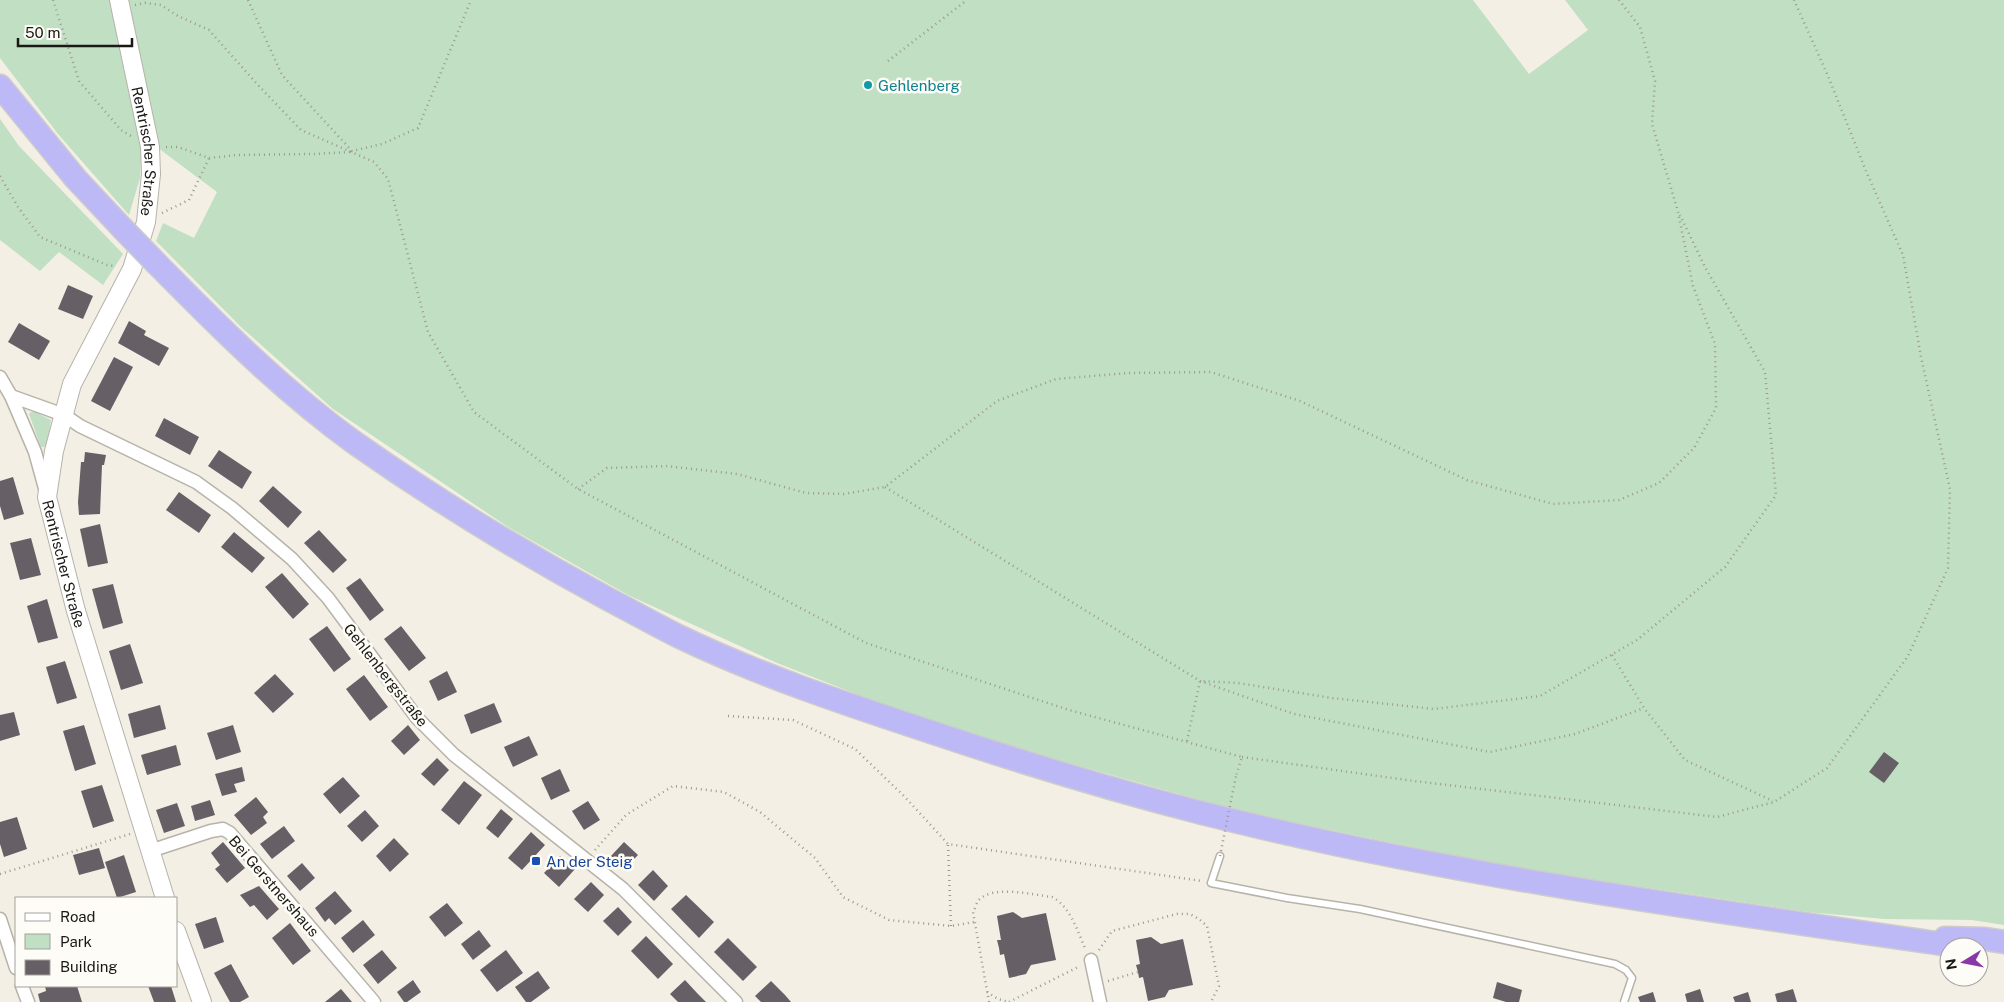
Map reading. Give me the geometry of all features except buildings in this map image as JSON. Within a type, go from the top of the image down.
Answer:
[{"type":"highway","points":[[0,86],[76,179],[212,320],[288,388],[352,440],[465,516],[561,574],[677,636],[782,682],[973,746],[1085,781],[1203,813],[1313,838],[1593,891],[1939,944]]},
{"type":"highway","points":[[1894,937],[1985,939],[2004,942]]},
{"type":"highway","points":[[1989,951],[2004,953]]},
{"type":"street","name":"Rentrischer Straße","points":[[120,4],[150,147],[151,174],[146,222],[132,269],[72,384],[54,451],[47,497],[76,611],[165,897]]},
{"type":"street","points":[[0,377],[11,396],[35,452],[47,497]]},
{"type":"street","name":"Gehlenbergstraße","points":[[11,396],[64,415],[80,426],[196,482],[232,508],[292,559],[328,598],[417,718],[454,755],[623,890],[736,1002]]},
{"type":"street","name":"Bei Gerstnershaus","points":[[150,851],[211,831],[223,829],[230,833],[374,1002]]},
{"type":"street","points":[[0,919],[15,965]]},
{"type":"street","points":[[178,936],[202,1002]]},
{"type":"street","points":[[1091,960],[1100,1002]]},
{"type":"street","points":[[22,987],[28,1002]]},
{"type":"lane","points":[[1220,856],[1211,883],[1287,898],[1360,909],[1615,964],[1626,970],[1632,978],[1624,1002]]},
{"type":"path","points":[[53,0],[79,81],[121,130],[150,147],[178,147],[209,158],[237,155],[313,154],[352,151],[382,144],[418,128],[471,0]]},
{"type":"path","points":[[248,0],[282,75],[352,151]]},
{"type":"path","points":[[888,61],[967,0]]},
{"type":"path","points":[[578,489],[607,468],[666,466],[737,474],[806,492],[844,494],[886,487],[997,401],[1056,379],[1128,373],[1211,372],[1300,401],[1467,480],[1553,504],[1619,500],[1659,483],[1694,448],[1716,408],[1715,344],[1693,286],[1678,212],[1652,124],[1655,81],[1640,27],[1619,0]]},
{"type":"path","points":[[120,4],[145,3],[161,5],[178,16],[209,30],[301,130],[374,162],[388,179],[428,332],[474,412],[578,489],[866,643],[1069,710],[1242,757],[1424,782],[1717,817],[1774,802],[1827,768],[1908,656],[1948,568],[1950,489],[1921,357],[1903,255],[1794,0]]},
{"type":"path","points":[[146,222],[189,200],[209,158]]},
{"type":"path","points":[[0,176],[18,207],[40,237],[107,265],[132,269]]},
{"type":"path","points":[[1200,681],[1238,683],[1332,698],[1434,708],[1540,696],[1637,640],[1725,567],[1776,495],[1765,372],[1705,267],[1678,212]]},
{"type":"path","points":[[886,487],[1200,681],[1294,714],[1490,752],[1575,734],[1644,708]]},
{"type":"path","points":[[1611,655],[1644,708],[1685,760],[1774,802]]},
{"type":"path","points":[[1187,741],[1200,681]]},
{"type":"path","points":[[728,716],[793,720],[855,749],[904,796],[948,844],[1211,883]]},
{"type":"path","points":[[1220,856],[1236,776],[1242,757]]},
{"type":"path","points":[[586,859],[626,815],[672,786],[724,792],[760,812],[815,858],[843,896],[888,920],[951,926],[974,922]]},
{"type":"path","points":[[0,874],[143,829]]},
{"type":"path","points":[[948,844],[951,926]]},
{"type":"path","points":[[989,1002],[973,912],[978,901],[988,893],[999,891],[1052,897],[1060,901],[1070,915],[1091,960]]},
{"type":"path","points":[[987,992],[1009,1002],[1091,960],[1112,931],[1177,914],[1190,914],[1207,926],[1219,986],[1211,1002]]},
{"type":"path","points":[[1096,983],[1138,972]]},
{"type":"green space","points":[[0,0],[1473,0],[1529,74],[1588,30],[1565,0],[2004,0],[2004,925],[1972,920],[1884,919],[1808,912],[1504,866],[1243,812],[991,741],[874,701],[777,663],[630,596],[508,527],[333,409],[241,327],[156,241],[163,223],[194,238],[217,192],[142,136],[140,178],[129,215],[58,134],[0,58]]},
{"type":"green space","points":[[0,119],[19,146],[123,254],[103,285],[59,252],[40,271],[0,240]]},
{"type":"green space","points":[[31,412],[51,420],[47,444],[44,447],[41,447],[29,414]]},
{"type":"place","name":"Gehlenberg","points":[[868,85]]},
{"type":"place","name":"An der Steig","points":[[536,861]]}]
